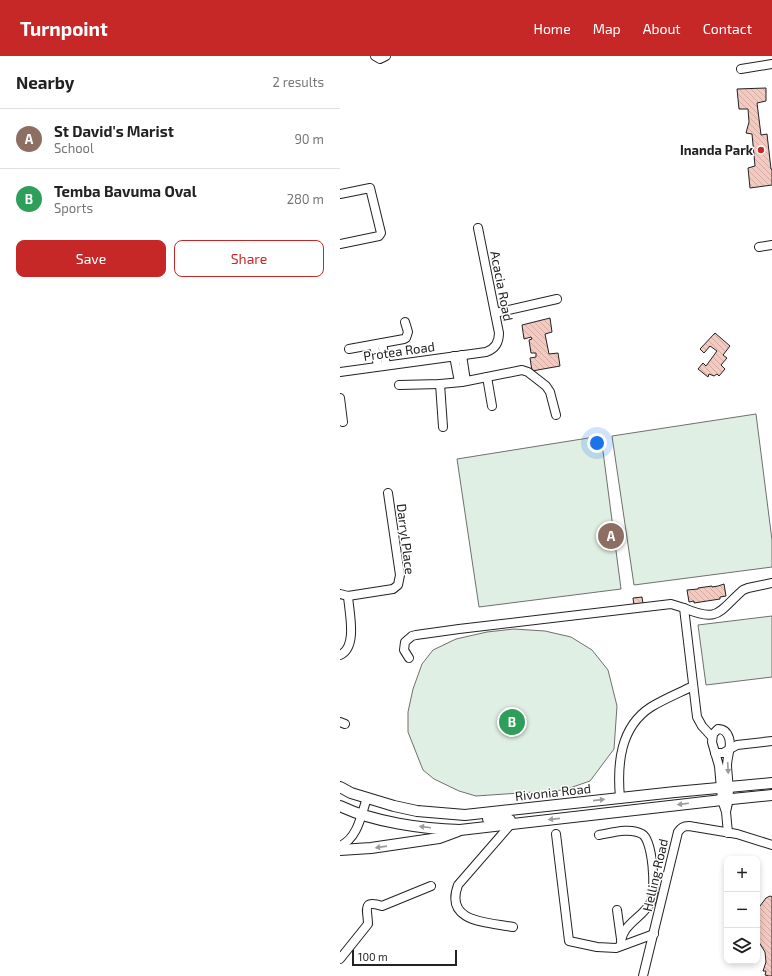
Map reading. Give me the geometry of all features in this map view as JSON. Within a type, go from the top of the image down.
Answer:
[{"type":"main road","name":"Rivonia Road","points":[[340,787],[367,798],[394,806],[417,811],[465,815],[772,783]]},
{"type":"main road","name":"Rivonia Road","points":[[340,806],[374,818],[422,827],[460,830],[772,795]]},
{"type":"main road","points":[[417,811],[428,816],[446,819],[464,820],[506,818],[510,820],[511,824]]},
{"type":"main road","points":[[340,850],[371,848],[439,838],[460,830]]},
{"type":"street","points":[[376,56],[380,59],[386,56]]},
{"type":"street","points":[[741,69],[772,64]]},
{"type":"street","points":[[340,194],[370,188],[381,233],[379,236],[340,244]]},
{"type":"street","name":"Acacia Road","points":[[478,228],[499,339],[494,348]]},
{"type":"street","points":[[759,247],[772,245]]},
{"type":"street","points":[[495,313],[557,299]]},
{"type":"street","points":[[349,349],[406,338],[408,332],[405,322]]},
{"type":"street","points":[[378,344],[382,365]]},
{"type":"street","name":"Protea Road","points":[[340,372],[382,365],[486,352],[494,348]]},
{"type":"street","points":[[458,355],[463,379]]},
{"type":"street","points":[[399,385],[440,384],[463,379],[487,377],[518,370],[528,372],[546,386],[550,392],[556,415]]},
{"type":"street","points":[[487,377],[492,406]]},
{"type":"street","points":[[440,384],[443,427]]},
{"type":"street","points":[[340,398],[343,422]]},
{"type":"street","name":"Darryl Place","points":[[344,595],[387,590],[397,587],[400,581],[388,493]]},
{"type":"street","points":[[409,658],[404,650],[405,642],[412,636],[416,635],[672,604],[702,615],[714,615],[720,612],[743,590],[772,583]]},
{"type":"street","points":[[340,655],[347,650],[350,645],[351,637],[344,595]]},
{"type":"street","points":[[684,608],[697,718],[712,737]]},
{"type":"street","points":[[620,798],[618,782],[620,758],[624,741],[634,722],[651,707],[693,686]]},
{"type":"street","points":[[725,787],[712,742],[712,737],[718,729],[726,731],[729,737],[725,787],[728,833],[737,834],[772,845]]},
{"type":"street","points":[[715,753],[729,751],[737,745],[772,741]]},
{"type":"street","points":[[340,846],[349,841],[354,835],[367,798]]},
{"type":"street","points":[[511,824],[458,885],[455,891],[455,897],[459,911],[463,916],[471,919],[513,927]]},
{"type":"street","name":"Helling Road","points":[[643,976],[680,828],[689,826],[728,833]]},
{"type":"street","points":[[599,835],[621,831],[642,834],[647,839],[653,867],[653,894],[651,901],[648,907],[625,930],[621,942]]},
{"type":"street","points":[[556,834],[569,941],[609,948],[621,942],[654,934]]},
{"type":"street","points":[[340,959],[368,924],[366,910],[367,906],[370,904],[382,906],[431,886]]},
{"type":"street","points":[[617,910],[621,942]]},
{"type":"green space","points":[[756,414],[772,540],[772,567],[634,585],[612,436]]},
{"type":"green space","points":[[601,436],[621,589],[479,607],[457,459]]},
{"type":"green space","points":[[772,616],[772,677],[706,685],[698,625]]},
{"type":"green space","points":[[514,629],[545,631],[571,637],[592,650],[608,670],[617,706],[614,749],[590,781],[564,790],[476,796],[459,791],[434,779],[423,770],[408,732],[408,712],[413,689],[422,664],[433,650],[456,639],[487,632]]},
{"type":"building","name":"Inanda Park","points":[[766,88],[766,101],[757,103],[761,135],[767,134],[772,169],[772,185],[750,188],[748,168],[755,166],[752,134],[746,133],[749,122],[748,109],[739,109],[737,89]]},
{"type":"building","points":[[550,318],[552,332],[545,334],[549,354],[558,353],[560,366],[532,371],[530,358],[536,357],[536,353],[531,353],[529,340],[532,339],[531,337],[524,339],[522,325]]},
{"type":"building","points":[[715,333],[730,346],[723,355],[727,358],[721,365],[725,369],[719,376],[717,374],[714,376],[709,374],[708,377],[698,369],[703,363],[706,366],[717,351],[710,346],[704,353],[700,349]]},
{"type":"building","points":[[724,584],[726,596],[720,597],[720,599],[694,603],[694,601],[689,602],[687,590]]},
{"type":"building","points":[[642,597],[643,604],[634,606],[633,598]]},
{"type":"building","points":[[770,896],[772,897],[772,976],[765,975],[766,971],[763,971],[766,962],[765,952],[760,944],[760,906],[766,898]]},
{"type":"place","name":"Inanda Park","points":[[761,150]]},
{"type":"place","name":"St David's Marist","points":[[611,536]]},
{"type":"place","name":"Temba Bavuma Oval","points":[[512,722]]}]
